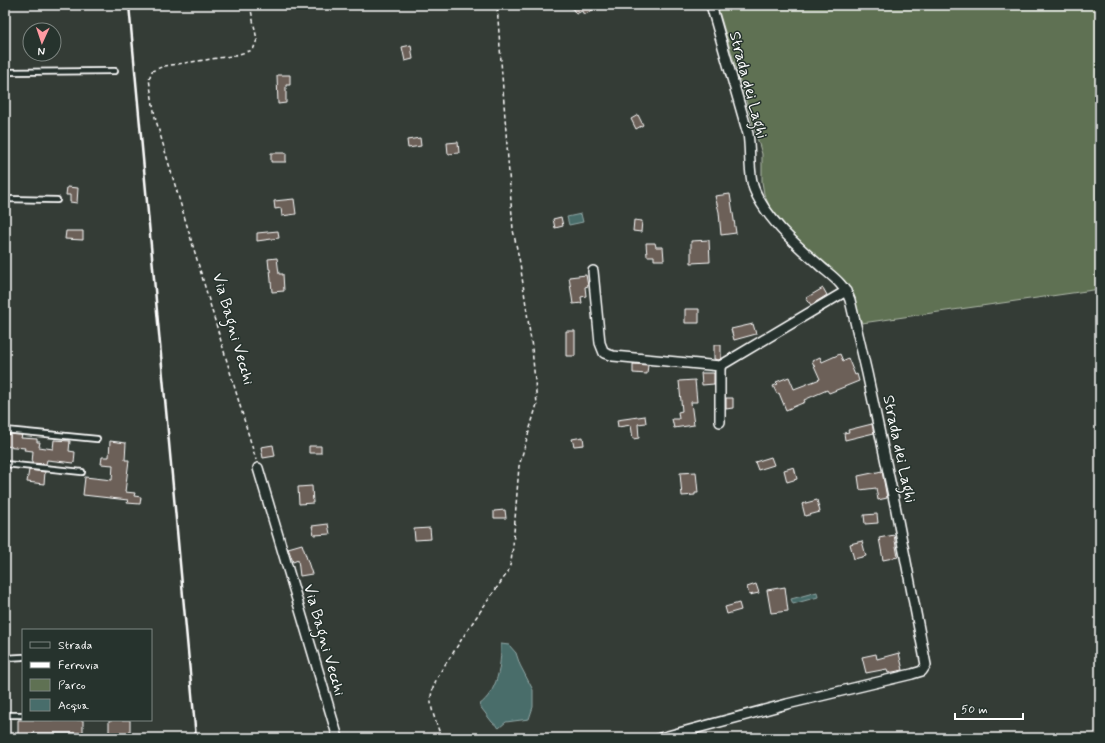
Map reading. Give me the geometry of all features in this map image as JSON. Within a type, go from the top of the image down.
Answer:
[{"type":"street","name":"Strada dei Laghi","points":[[660,738],[781,706],[912,674],[922,671],[925,668],[925,656],[895,505],[868,372],[852,304],[846,290],[840,282],[803,251],[782,229],[766,210],[755,192],[751,178],[751,158],[748,134],[711,5]]},
{"type":"street","points":[[593,271],[600,343],[604,353],[613,356],[720,366],[846,290]]},
{"type":"street","points":[[720,366],[720,422]]},
{"type":"street","name":"Via Bagni Vecchi","points":[[258,468],[338,738]]},
{"type":"lane","points":[[5,72],[115,71]]},
{"type":"lane","points":[[5,199],[57,200]]},
{"type":"lane","points":[[5,430],[97,439]]},
{"type":"lane","points":[[5,464],[82,472]]},
{"type":"lane","points":[[5,658],[22,657]]},
{"type":"lane","points":[[5,715],[22,715]]},
{"type":"path","name":"Via Bagni Vecchi","points":[[250,5],[257,40],[253,50],[232,56],[164,66],[152,71],[149,79],[155,117],[258,468]]},
{"type":"path","points":[[441,738],[432,708],[431,697],[433,690],[442,670],[508,572],[513,546],[519,466],[538,404],[520,263],[513,230],[497,5]]},
{"type":"green space","points":[[717,5],[1100,5],[1100,289],[862,323],[851,292],[843,279],[820,262],[788,229],[769,205],[764,194],[762,182],[762,154]]},
{"type":"water","points":[[581,214],[583,222],[569,225],[567,217]]},
{"type":"water","points":[[817,592],[818,597],[793,604],[791,599]]},
{"type":"water","points":[[501,644],[509,645],[516,653],[520,665],[533,690],[533,707],[529,719],[506,722],[499,728],[492,722],[479,705],[490,693],[497,678]]},
{"type":"building","points":[[570,5],[601,5],[584,15],[582,11],[576,14]]},
{"type":"building","points":[[411,45],[413,59],[405,61],[402,47]]},
{"type":"building","points":[[277,75],[290,75],[290,85],[286,85],[286,103],[278,104]]},
{"type":"building","points":[[638,115],[643,125],[636,129],[631,119]]},
{"type":"building","points":[[420,138],[421,146],[408,148],[407,140]]},
{"type":"building","points":[[458,142],[459,153],[448,154],[447,143]]},
{"type":"building","points":[[271,153],[286,153],[286,162],[271,162]]},
{"type":"building","points":[[67,187],[78,188],[77,203],[70,202],[70,195],[66,195]]},
{"type":"building","points":[[730,194],[736,233],[721,235],[719,212],[715,196]]},
{"type":"building","points":[[294,199],[296,214],[282,216],[281,208],[275,209],[274,201]]},
{"type":"building","points":[[561,217],[563,226],[555,228],[553,219]]},
{"type":"building","points":[[634,220],[642,221],[641,232],[633,231]]},
{"type":"building","points":[[66,231],[83,231],[83,240],[65,239]]},
{"type":"building","points":[[278,231],[279,238],[257,241],[257,233]]},
{"type":"building","points":[[709,240],[710,262],[691,263],[691,241]]},
{"type":"building","points":[[646,243],[655,243],[656,247],[663,247],[664,260],[654,260],[654,256],[647,256]]},
{"type":"building","points":[[277,258],[279,274],[283,274],[284,291],[272,292],[268,259]]},
{"type":"building","points":[[586,275],[588,286],[585,287],[586,296],[581,297],[582,303],[573,304],[569,277]]},
{"type":"building","points":[[823,288],[827,295],[811,305],[806,298]]},
{"type":"building","points":[[685,309],[699,309],[699,323],[685,323]]},
{"type":"building","points":[[753,324],[756,334],[734,340],[731,329]]},
{"type":"building","points":[[566,331],[575,331],[575,356],[566,356]]},
{"type":"building","points":[[714,345],[721,345],[721,358],[719,360],[714,359]]},
{"type":"building","points":[[840,354],[843,361],[848,358],[855,375],[857,374],[859,381],[829,393],[827,390],[786,410],[779,393],[777,394],[773,386],[778,384],[776,382],[789,377],[794,389],[820,379],[812,361],[820,357],[822,362]]},
{"type":"building","points":[[633,364],[648,365],[647,374],[633,373]]},
{"type":"building","points":[[701,373],[714,373],[714,384],[702,385]]},
{"type":"building","points":[[695,380],[697,402],[691,402],[694,425],[674,428],[672,419],[679,419],[678,412],[682,411],[679,381]]},
{"type":"building","points":[[726,398],[733,398],[733,408],[726,409]]},
{"type":"building","points":[[645,416],[646,423],[638,424],[639,438],[633,439],[631,425],[618,427],[617,420]]},
{"type":"building","points":[[872,424],[874,433],[845,440],[844,433],[849,432],[848,430]]},
{"type":"building","points":[[5,434],[22,435],[21,438],[37,439],[37,442],[40,442],[39,447],[53,449],[54,440],[70,441],[69,451],[75,452],[74,463],[47,460],[46,464],[32,463],[33,451],[24,450],[25,448],[5,446]]},
{"type":"building","points":[[583,437],[584,445],[574,446],[572,439]]},
{"type":"building","points":[[110,441],[126,443],[125,460],[129,460],[125,492],[135,493],[134,496],[141,497],[140,504],[127,503],[128,500],[83,495],[85,477],[112,480],[113,465],[101,464],[102,457],[109,457]]},
{"type":"building","points":[[273,445],[275,456],[263,458],[261,447]]},
{"type":"building","points":[[309,446],[321,446],[321,453],[309,453]]},
{"type":"building","points":[[771,457],[774,465],[758,470],[755,462]]},
{"type":"building","points":[[794,467],[797,479],[787,482],[784,470]]},
{"type":"building","points":[[29,470],[45,472],[44,484],[27,482]]},
{"type":"building","points":[[882,471],[887,498],[878,500],[876,488],[860,490],[858,476]]},
{"type":"building","points":[[696,472],[698,493],[695,493],[695,495],[682,496],[680,473]]},
{"type":"building","points":[[312,486],[313,503],[299,504],[298,487]]},
{"type":"building","points":[[817,500],[820,512],[805,516],[802,504]]},
{"type":"building","points":[[505,510],[506,518],[494,518],[494,511]]},
{"type":"building","points":[[877,514],[878,523],[865,524],[864,515]]},
{"type":"building","points":[[328,524],[330,534],[314,535],[312,526]]},
{"type":"building","points":[[430,528],[431,539],[415,540],[414,529]]},
{"type":"building","points":[[894,535],[898,557],[883,560],[879,538]]},
{"type":"building","points":[[862,541],[866,556],[854,559],[850,544]]},
{"type":"building","points":[[302,544],[312,574],[300,576],[298,560],[293,562],[288,548]]},
{"type":"building","points":[[756,584],[759,593],[749,595],[747,587]]},
{"type":"building","points":[[785,587],[788,611],[771,613],[767,590]]},
{"type":"building","points":[[739,603],[741,610],[727,614],[725,607]]},
{"type":"building","points":[[899,653],[903,670],[888,673],[887,669],[866,673],[862,657],[876,654],[877,659]]},
{"type":"building","points":[[18,720],[83,721],[83,733],[33,733],[33,738],[18,738]]},
{"type":"building","points":[[109,721],[130,721],[130,734],[109,734]]},
{"type":"railway","points":[[129,5],[196,738]]}]
